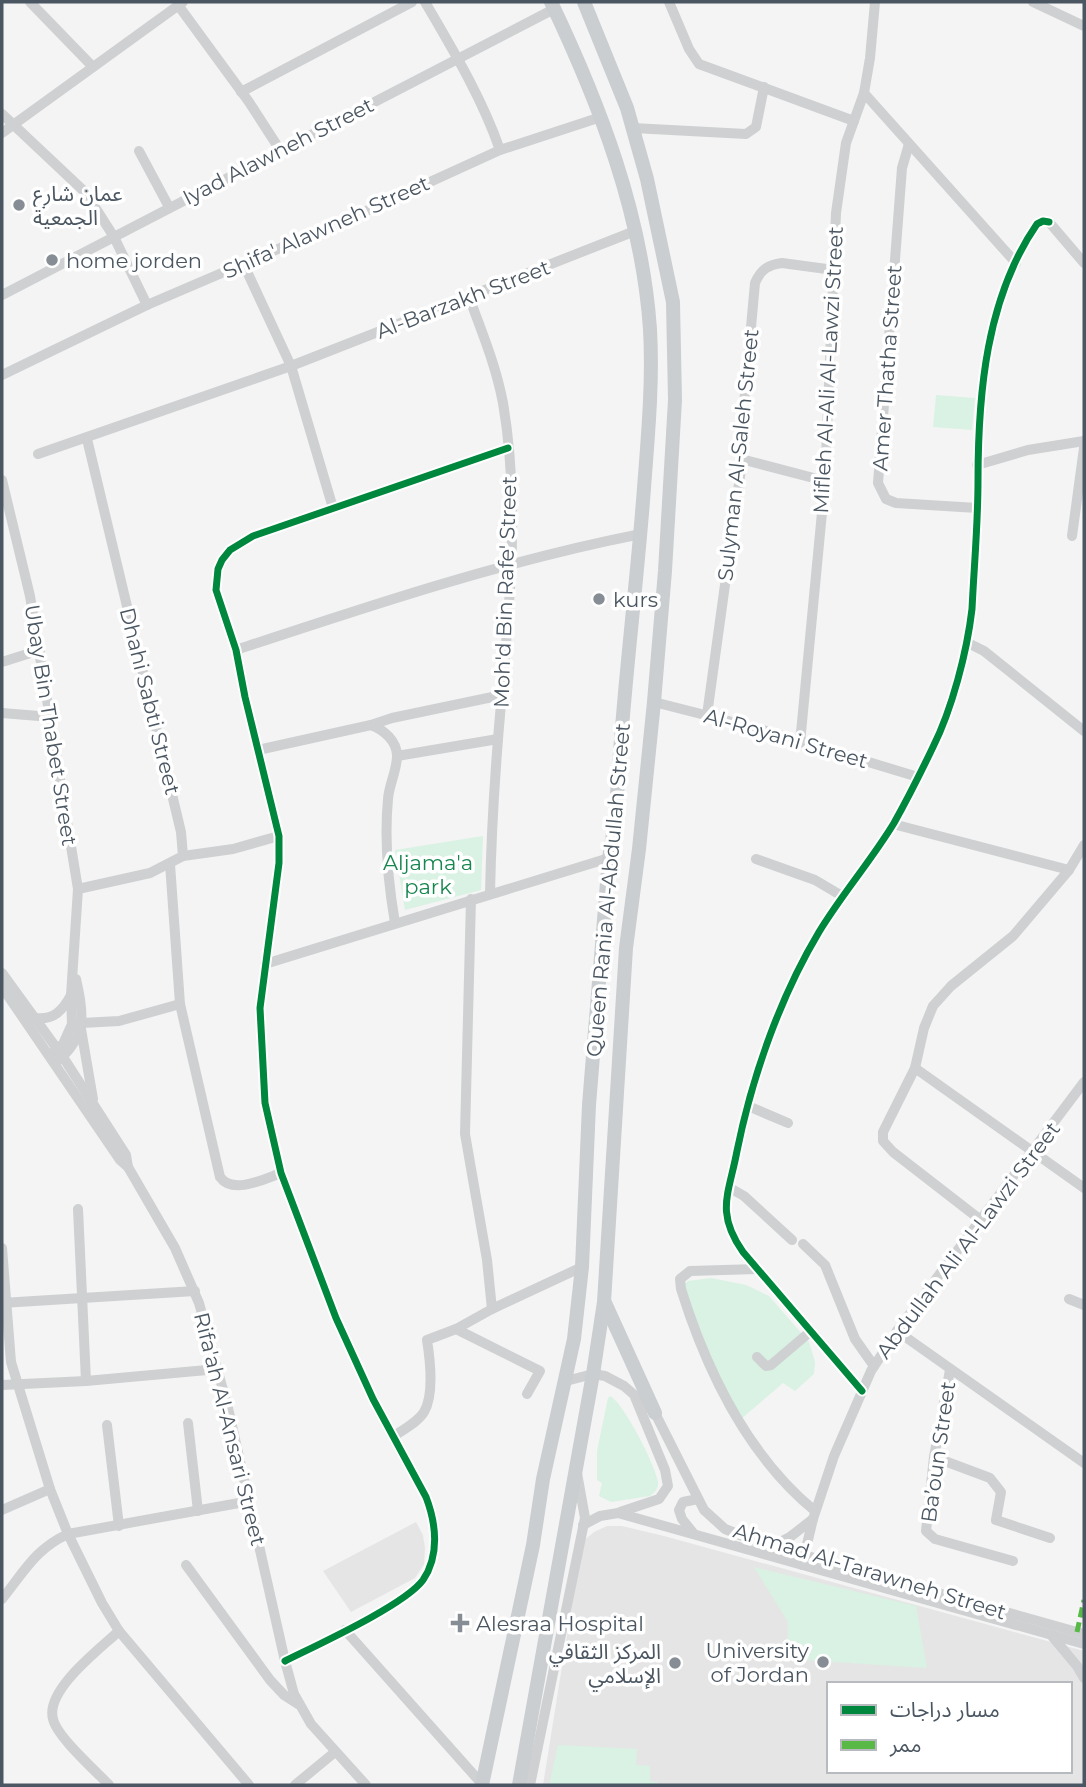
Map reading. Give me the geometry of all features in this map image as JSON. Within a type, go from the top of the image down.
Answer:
[{"type":"main road","name":"Queen Rania Al-Abdullah Street","points":[[519,1785],[600,1338],[626,948],[654,702],[675,400],[674,326],[669,276],[633,128],[619,85],[584,2]]},
{"type":"main road","name":"Queen Rania Al-Abdullah Street","points":[[482,1785],[574,1339],[582,1267],[589,1105],[649,426],[650,328],[635,231],[619,170],[601,117],[552,5]]},
{"type":"main road","points":[[604,1302],[655,1413]]},
{"type":"main road","points":[[574,1339],[589,1342],[600,1338]]},
{"type":"street","points":[[30,2],[93,67]]},
{"type":"street","points":[[241,92],[412,2]]},
{"type":"street","points":[[425,2],[457,57],[491,125],[500,150]]},
{"type":"street","points":[[669,2],[689,49],[699,64],[854,121]]},
{"type":"street","name":"Mifleh Al-Ali Al-Lawzi Street","points":[[800,743],[825,481],[836,213],[843,162],[864,93],[876,2]]},
{"type":"street","points":[[1033,2],[1084,26]]},
{"type":"street","points":[[2,133],[181,4],[279,150]]},
{"type":"street","name":"Iyad Alawneh Street","points":[[2,295],[552,5]]},
{"type":"street","points":[[633,128],[746,134],[756,127],[764,87]]},
{"type":"street","points":[[864,93],[1016,263]]},
{"type":"street","points":[[2,114],[79,184],[114,237],[147,305]]},
{"type":"street","name":"Shifa' Alawneh Street","points":[[2,374],[147,305],[362,213],[500,150],[601,117]]},
{"type":"street","name":"Amer Thatha Street","points":[[909,144],[899,193],[878,483],[886,499],[896,503],[977,508]]},
{"type":"street","points":[[139,151],[169,207]]},
{"type":"street","points":[[862,1391],[743,1252],[727,1225],[725,1210],[748,1106],[772,1030],[817,936],[893,824],[935,743],[968,643],[972,609],[981,401],[987,355],[1004,292],[1034,227],[1043,221],[1049,222],[1084,258]]},
{"type":"street","points":[[1049,222],[1084,263]]},
{"type":"street","name":"Al-Barzakh Street","points":[[38,454],[291,366],[635,231]]},
{"type":"street","points":[[243,263],[291,366],[333,508]]},
{"type":"street","name":"Sulyman Al-Saleh Street","points":[[707,715],[741,459],[755,283],[765,268],[782,263],[834,270]]},
{"type":"street","name":"Moh'd Bin Rafe' Street","points":[[469,297],[490,354],[502,400],[512,509],[492,818],[490,894]]},
{"type":"street","name":"Dhahi Sabti Street","points":[[87,439],[181,832],[183,856]]},
{"type":"street","points":[[977,465],[1028,450],[1084,442]]},
{"type":"street","points":[[285,1661],[345,1630],[417,1587],[424,1578],[433,1555],[434,1530],[431,1510],[373,1399],[337,1318],[281,1173],[271,1135],[264,1090],[260,1008],[279,863],[279,836],[244,697],[236,650],[216,590],[218,569],[230,550],[253,536],[508,448]]},
{"type":"street","points":[[1072,536],[1084,448]]},
{"type":"street","points":[[741,459],[825,481]]},
{"type":"street","name":"Ubay Bin Thabet Street","points":[[2,480],[30,596],[78,889],[74,925],[72,1024],[56,1056]]},
{"type":"street","points":[[236,650],[414,592],[604,541],[641,534]]},
{"type":"street","points":[[968,643],[984,651],[1084,731]]},
{"type":"street","points":[[2,663],[40,650]]},
{"type":"street","points":[[258,750],[502,695]]},
{"type":"street","name":"Al-Royani Street","points":[[654,702],[918,776]]},
{"type":"street","points":[[2,713],[51,718]]},
{"type":"street","points":[[371,724],[389,736],[397,756],[389,784],[386,827],[388,873],[395,923]]},
{"type":"street","points":[[397,756],[498,739]]},
{"type":"street","points":[[893,824],[1069,870]]},
{"type":"street","points":[[78,889],[141,875],[183,856],[233,849],[279,836]]},
{"type":"street","points":[[982,1221],[893,1152],[883,1141],[883,1132],[915,1068],[924,1028],[933,1006],[957,981],[1013,936],[1069,870],[1084,845]]},
{"type":"street","points":[[265,964],[610,858]]},
{"type":"street","points":[[756,859],[815,880],[842,896]]},
{"type":"street","points":[[170,864],[180,1004],[220,1177],[223,1182],[233,1186],[281,1173]]},
{"type":"street","points":[[471,900],[465,1135],[487,1260],[492,1309]]},
{"type":"street","name":"Rifa'ah Al-Ansari Street","points":[[2,973],[36,1018],[56,1056],[120,1160],[128,1167],[165,1229],[195,1291],[218,1369],[285,1661],[298,1704],[311,1724],[366,1785]]},
{"type":"street","name":"Ubay Bin Thabet Street","points":[[74,973],[94,1105]]},
{"type":"street","name":"Rifa'ah Al-Ansari Street","points":[[2,987],[94,1105],[126,1155],[128,1167]]},
{"type":"street","points":[[36,1018],[44,1019],[56,1015],[71,995]]},
{"type":"street","points":[[56,1056],[75,1042],[82,1026],[108,1023],[180,1004]]},
{"type":"street","points":[[915,1068],[1084,1188]]},
{"type":"street","name":"Abdullah Ali Al-Lawzi Street","points":[[803,1560],[814,1515],[834,1457],[873,1366],[1084,1082]]},
{"type":"street","points":[[748,1106],[788,1122]]},
{"type":"street","points":[[730,1188],[744,1196],[825,1265],[855,1339],[873,1366]]},
{"type":"street","points":[[78,1209],[86,1381]]},
{"type":"street","points":[[2,1248],[3,1302],[16,1384],[50,1489],[68,1534],[119,1632],[249,1785]]},
{"type":"street","points":[[394,1436],[414,1423],[426,1409],[430,1372],[427,1340],[456,1329],[582,1267]]},
{"type":"street","points":[[757,1269],[690,1271],[680,1279],[681,1289],[710,1365],[731,1408],[774,1470],[814,1515],[790,1537],[773,1546]]},
{"type":"street","points":[[3,1302],[195,1291]]},
{"type":"street","points":[[1069,1299],[1084,1305]]},
{"type":"street","points":[[456,1329],[540,1371],[527,1394]]},
{"type":"street","points":[[757,1357],[762,1364],[771,1365],[811,1331]]},
{"type":"street","points":[[897,1331],[1084,1463]]},
{"type":"street","points":[[2,1385],[86,1381],[218,1369]]},
{"type":"street","name":"Ba’oun Street","points":[[950,1370],[934,1457],[927,1513],[928,1535],[1013,1561]]},
{"type":"street","points":[[566,1381],[593,1374]]},
{"type":"street","name":"Ahmad Al-Tarawneh Street","points":[[593,1374],[618,1382],[655,1413],[698,1499],[711,1517],[725,1529],[803,1560],[1051,1635],[1084,1640]]},
{"type":"street","points":[[583,1525],[600,1516],[618,1513],[659,1499],[668,1486],[665,1470],[634,1394]]},
{"type":"street","points":[[188,1423],[198,1511]]},
{"type":"street","points":[[107,1425],[120,1525]]},
{"type":"street","points":[[934,1457],[990,1478],[995,1483],[1001,1492],[996,1520],[1049,1538]]},
{"type":"street","points":[[530,1785],[585,1512],[575,1468]]},
{"type":"street","points":[[2,1510],[50,1489]]},
{"type":"street","points":[[694,1534],[682,1519],[679,1510],[683,1502],[698,1499]]},
{"type":"street","points":[[2,1599],[45,1546],[68,1534],[250,1501]]},
{"type":"street","name":"Ahmad Al-Tarawneh Street","points":[[618,1513],[803,1560],[1084,1640]]},
{"type":"street","name":"Rifa'ah Al-Ansari Street","points":[[186,1565],[270,1680],[284,1695],[298,1704]]},
{"type":"street","points":[[345,1630],[482,1785]]},
{"type":"street","points":[[109,1785],[61,1734],[52,1717],[52,1708],[67,1681],[119,1632]]},
{"type":"street","points":[[1051,1635],[1084,1678]]},
{"type":"street","points":[[1077,1666],[1084,1640]]},
{"type":"street","points":[[295,1785],[335,1752]]},
{"type":"shaded area","points":[[416,1522],[423,1535],[425,1548],[424,1564],[415,1578],[351,1612],[323,1571]]},
{"type":"shaded area","name":"University of Jordan","points":[[607,1526],[622,1526],[1084,1651],[1084,1785],[543,1785],[582,1542]]},
{"type":"green space","points":[[936,395],[975,398],[972,430],[933,427]]},
{"type":"green space","name":"Aljama'a park","points":[[483,836],[481,890],[405,910],[395,850]]},
{"type":"green space","points":[[711,1278],[746,1285],[769,1296],[809,1342],[815,1362],[814,1374],[795,1391],[783,1383],[740,1420],[725,1394],[683,1285],[688,1281]]},
{"type":"green space","points":[[610,1396],[623,1410],[638,1435],[656,1474],[658,1484],[650,1496],[611,1502],[599,1496],[602,1483],[597,1480],[597,1451]]},
{"type":"green space","points":[[754,1567],[916,1606],[927,1668],[787,1659],[788,1622]]},
{"type":"green space","points":[[558,1745],[637,1749],[636,1765],[650,1766],[650,1781],[657,1782],[657,1785],[549,1785]]},
{"type":"marked path","points":[[1077,1632],[1084,1600]]},
{"type":"cycle path","points":[[862,1391],[743,1252],[729,1225],[726,1203],[743,1123],[759,1066],[792,983],[819,932],[894,823],[940,732],[952,698],[972,609],[980,415],[988,348],[1006,283],[1020,253],[1037,224],[1049,222]]},
{"type":"cycle path","points":[[285,1661],[358,1624],[413,1590],[428,1570],[435,1539],[426,1497],[373,1399],[336,1318],[281,1173],[265,1103],[260,1008],[279,863],[279,836],[236,650],[216,590],[218,569],[230,550],[253,536],[508,448]]},
{"type":"place","name":"عمان شارع الجمعية","points":[[19,205]]},
{"type":"place","name":"home jorden","points":[[52,260]]},
{"type":"place","name":"kurs","points":[[599,599]]},
{"type":"place","name":"Alesraa Hospital","points":[[460,1623]]},
{"type":"place","name":"University of Jordan","points":[[823,1662]]},
{"type":"place","name":"المركز الثقافي الإسلامي","points":[[675,1663]]}]
